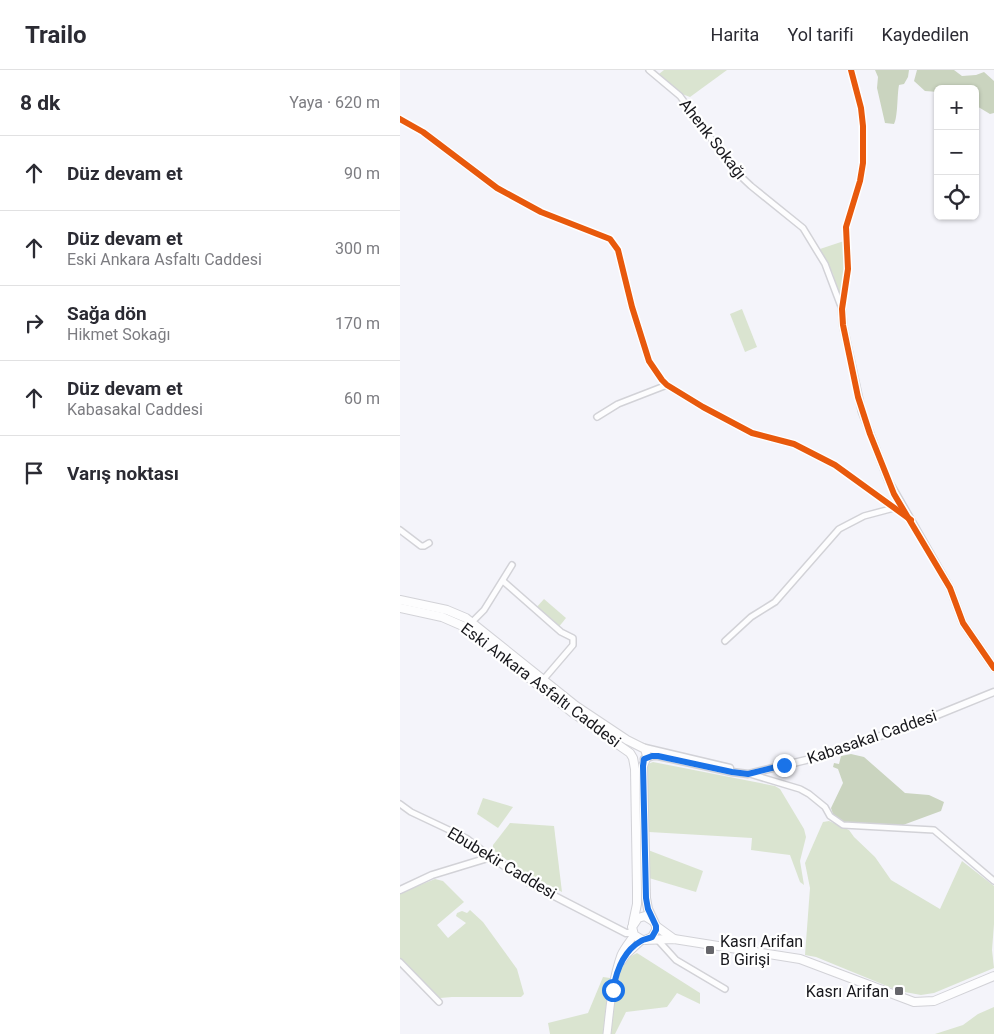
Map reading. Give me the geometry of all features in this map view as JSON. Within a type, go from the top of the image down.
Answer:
[{"type":"main road","name":"Eski Ankara Asfaltı Caddesi","points":[[400,600],[447,610],[472,622],[576,706],[627,740],[641,746]]},
{"type":"main road","name":"Eski Ankara Asfaltı Caddesi","points":[[400,608],[442,617],[470,630],[574,714],[627,750],[633,758],[635,769],[637,890],[633,934]]},
{"type":"main road","points":[[616,972],[626,955],[643,940],[649,939],[654,934],[655,924],[648,909],[646,892],[643,766],[644,759],[647,756],[646,751],[641,746],[634,748],[633,758],[638,761],[644,759]]},
{"type":"main road","points":[[633,923],[638,918],[645,916],[674,939]]},
{"type":"main road","points":[[607,1034],[616,972],[622,954],[633,934],[643,940],[674,939],[800,959],[914,1002],[934,1001],[994,976]]},
{"type":"street","name":"Ahenk Sokağı","points":[[650,70],[680,96],[734,170],[751,186],[797,222],[812,240],[830,275],[842,309]]},
{"type":"street","points":[[851,70],[861,108],[863,163],[860,181],[846,227],[848,269],[842,309],[843,325],[862,412],[888,480],[950,588],[963,623],[994,668]]},
{"type":"street","points":[[400,119],[423,132],[497,188],[541,212],[610,239],[618,250],[636,323],[649,361],[667,385],[703,407],[752,432],[794,444],[835,465],[911,520]]},
{"type":"street","points":[[597,417],[618,404],[667,385]]},
{"type":"street","points":[[725,641],[751,617],[775,602],[839,529],[864,516],[894,508]]},
{"type":"street","points":[[400,530],[421,546],[429,543]]},
{"type":"street","points":[[472,622],[484,610],[512,565]]},
{"type":"street","points":[[503,581],[561,632],[573,638],[573,645],[543,680]]},
{"type":"street","name":"Kabasakal Caddesi","points":[[748,774],[806,760],[863,742],[920,722],[994,692]]},
{"type":"street","points":[[641,746],[696,758],[782,783],[809,794],[825,807],[830,816],[843,825],[934,830],[994,881]]},
{"type":"street","points":[[644,759],[658,756],[748,774]]},
{"type":"street","name":"Ebubekir Caddesi","points":[[400,804],[411,812],[466,838],[532,884],[612,926],[633,934]]},
{"type":"street","points":[[400,890],[432,876],[491,856]]},
{"type":"street","points":[[657,939],[676,960],[725,989]]},
{"type":"street","points":[[400,962],[438,1002]]},
{"type":"green space","points":[[664,70],[727,70],[690,97],[682,94],[659,74]]},
{"type":"green space","points":[[875,70],[909,70],[904,84],[899,85],[894,124],[885,123],[877,88],[878,77]]},
{"type":"green space","points":[[917,70],[954,70],[962,76],[976,75],[984,72],[994,81],[994,113],[990,114],[979,107],[979,85],[934,85],[934,92],[925,91],[914,81]]},
{"type":"green space","points":[[844,241],[846,262],[841,293],[839,294],[833,274],[820,249]]},
{"type":"green space","points":[[742,309],[757,347],[745,352],[730,314]]},
{"type":"green space","points":[[544,599],[566,618],[558,628],[535,609]]},
{"type":"green space","points":[[851,754],[864,757],[905,793],[929,795],[944,802],[941,811],[903,825],[843,822],[833,814],[831,808],[843,783],[838,769],[833,767],[834,763],[839,764],[841,756]]},
{"type":"green space","points":[[653,762],[775,786],[780,789],[804,829],[806,837],[800,861],[804,885],[800,882],[790,855],[751,850],[752,838],[649,832],[647,770],[648,764]]},
{"type":"green space","points":[[483,798],[513,807],[498,828],[477,814]]},
{"type":"green space","points":[[829,821],[849,830],[875,857],[891,880],[940,909],[962,861],[994,886],[992,950],[994,968],[934,993],[921,995],[899,991],[816,957],[805,955],[810,888],[805,863],[823,822]]},
{"type":"green space","points":[[510,823],[554,826],[562,892],[526,874],[493,850],[493,845]]},
{"type":"green space","points":[[648,850],[703,871],[696,892],[649,878]]},
{"type":"green space","points":[[435,879],[443,881],[464,902],[437,925],[448,938],[466,923],[456,916],[457,913],[462,911],[467,913],[470,910],[483,922],[517,969],[524,994],[521,997],[440,998],[400,959],[400,893]]},
{"type":"green space","points":[[637,953],[700,993],[700,1004],[677,993],[667,1007],[626,1012],[615,1034],[611,1034],[614,1001],[619,977],[629,958]]},
{"type":"green space","points":[[603,977],[610,978],[603,1034],[550,1034],[548,1023],[588,1013]]},
{"type":"green space","points":[[994,1007],[994,1034],[935,1034],[963,1025],[978,1014]]},
{"type":"cycle path","points":[[851,70],[861,108],[863,163],[860,181],[846,227],[848,269],[842,309],[843,325],[858,397],[870,434],[894,494],[950,588],[963,623],[994,668]]},
{"type":"cycle path","points":[[400,119],[423,132],[497,188],[541,212],[610,239],[618,250],[632,307],[649,361],[667,385],[752,433],[794,444],[835,465],[911,520]]},
{"type":"place","name":"Kasrı Arifan B Girişi","points":[[710,950]]},
{"type":"place","name":"Kasrı Arifan","points":[[899,991]]},
{"type":"route","points":[[613,990],[616,972],[626,955],[642,940],[652,937],[656,930],[648,909],[645,885],[644,759],[658,756],[748,774],[784,765]]}]
